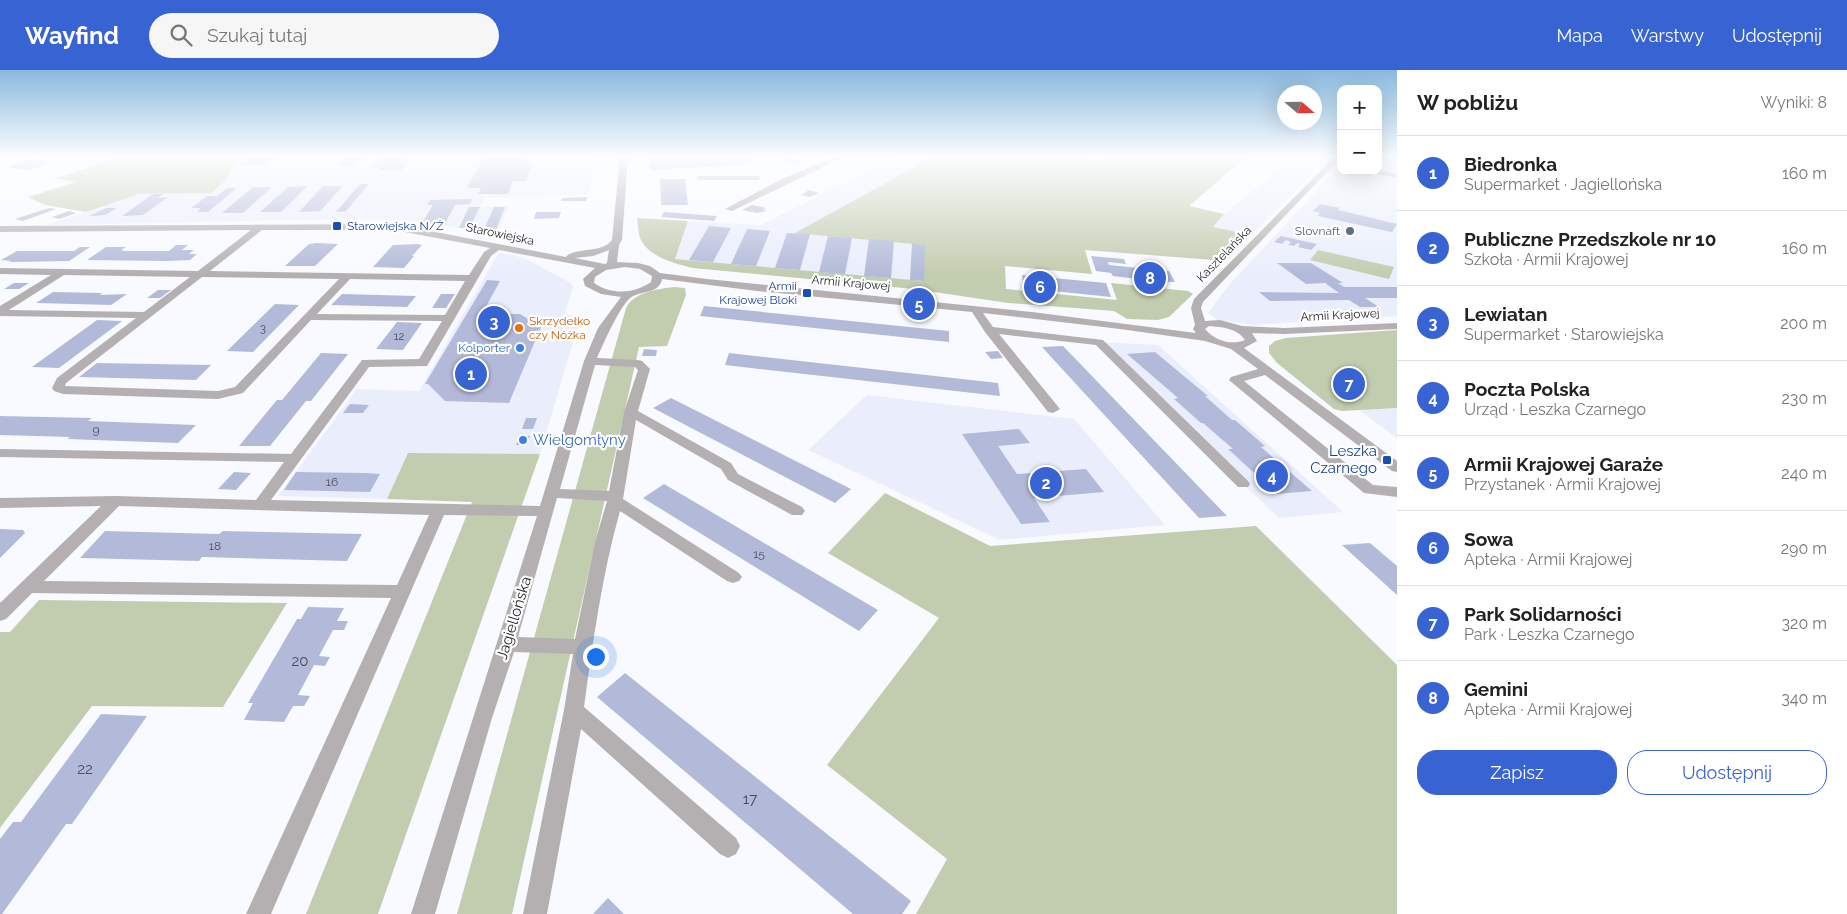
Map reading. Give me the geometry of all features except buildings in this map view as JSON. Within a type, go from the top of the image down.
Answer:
[{"type":"street","points":[[609,266],[616,242],[620,196]]},
{"type":"street","points":[[729,209],[754,196]]},
{"type":"street","name":"Kasztelańska","points":[[1196,308],[1198,301],[1299,196]]},
{"type":"street","points":[[261,227],[60,381],[58,388],[63,390],[218,395],[238,390],[347,276]]},
{"type":"street","name":"Starowiejska","points":[[0,229],[394,227],[609,266]]},
{"type":"street","points":[[616,242],[635,265]]},
{"type":"street","points":[[557,258],[593,253],[616,242]]},
{"type":"street","points":[[260,505],[366,363],[423,363],[487,254],[498,246]]},
{"type":"street","points":[[546,256],[591,275]]},
{"type":"street","points":[[629,293],[602,291],[590,284],[588,279],[591,275],[609,266],[635,265]]},
{"type":"street","name":"Armii Krajowej","points":[[635,265],[653,271],[657,275],[706,284],[975,309],[1142,327],[1202,331],[1233,345],[1284,331]]},
{"type":"street","points":[[0,271],[472,278]]},
{"type":"street","points":[[0,312],[63,272]]},
{"type":"street","points":[[652,286],[658,279],[657,275]]},
{"type":"street","name":"Armii Krajowej","points":[[629,293],[652,286],[706,284]]},
{"type":"street","name":"Jagiellońska","points":[[602,291],[606,297],[608,322]]},
{"type":"street","name":"Jagiellońska","points":[[423,914],[507,644],[590,361],[608,322],[629,293]]},
{"type":"street","points":[[1196,308],[1202,331],[1215,323]]},
{"type":"street","points":[[1196,308],[1215,323],[1239,329],[1283,382]]},
{"type":"street","points":[[975,309],[989,330],[1053,409]]},
{"type":"street","points":[[0,312],[147,315]]},
{"type":"street","points":[[308,317],[449,318]]},
{"type":"street","name":"Armii Krajowej","points":[[1239,329],[1284,331],[1397,326]]},
{"type":"street","points":[[989,330],[1099,342],[1243,484]]},
{"type":"street","points":[[1233,345],[1397,468]]},
{"type":"street","points":[[535,914],[574,710],[583,647],[603,542],[615,499],[631,412],[644,369],[638,364],[590,361]]},
{"type":"street","points":[[1266,371],[1235,380],[1369,490],[1397,492]]},
{"type":"street","points":[[631,412],[726,466],[733,477],[797,511]]},
{"type":"street","points":[[0,453],[294,458]]},
{"type":"street","points":[[0,503],[115,501],[439,510],[615,499],[733,577]]},
{"type":"street","points":[[0,614],[115,501]]},
{"type":"street","points":[[258,914],[439,510]]},
{"type":"street","points":[[27,587],[402,592]]},
{"type":"street","points":[[507,644],[583,647]]},
{"type":"street","points":[[574,710],[728,846]]},
{"type":"shaded area","points":[[132,196],[526,196],[484,198],[480,207],[508,206],[498,234],[406,220],[342,219],[46,225]]},
{"type":"shaded area","points":[[818,196],[862,196],[796,233],[925,245],[924,281],[675,259],[688,221],[761,225]]},
{"type":"shaded area","points":[[1246,196],[1289,196],[1251,235],[1213,227],[1224,214]]},
{"type":"shaded area","points":[[1312,196],[1397,196],[1397,316],[1254,325],[1218,320],[1208,313],[1229,285]]},
{"type":"shaded area","points":[[499,252],[524,258],[571,283],[573,288],[564,315],[581,315],[540,454],[408,453],[387,499],[278,496],[357,389],[419,391]]},
{"type":"shaded area","points":[[1099,342],[1158,345],[1343,512],[1279,518]]},
{"type":"shaded area","points":[[867,395],[1074,419],[1165,525],[1000,540],[808,450]]},
{"type":"shaded area","points":[[1397,408],[1397,438],[1359,410]]},
{"type":"green space","points":[[132,196],[86,212],[45,205],[28,197]]},
{"type":"green space","points":[[861,196],[1200,196],[1189,206],[1224,214],[1213,227],[1251,235],[1226,261],[1085,250],[1092,274],[1005,266],[1006,289],[1117,300],[1111,283],[1188,291],[1193,294],[1169,317],[1158,320],[1127,319],[1114,311],[1008,303],[914,289],[693,268],[663,259],[649,250],[639,236],[637,218],[688,221],[675,259],[924,281],[924,245],[795,233]]},
{"type":"green space","points":[[1318,250],[1394,267],[1389,279],[1310,260]]},
{"type":"green space","points":[[674,287],[685,288],[686,295],[667,346],[639,347],[512,914],[457,914],[626,308],[640,295],[654,290]]},
{"type":"green space","points":[[1397,330],[1397,408],[1342,411],[1334,409],[1277,363],[1269,353],[1269,346],[1275,341],[1286,338]]},
{"type":"green space","points":[[408,453],[540,454],[378,914],[306,914],[472,502],[387,499]]},
{"type":"green space","points":[[885,493],[990,546],[1256,526],[1397,665],[1397,914],[916,914],[947,859],[827,765],[939,618],[828,553]]},
{"type":"green space","points":[[39,600],[287,603],[223,707],[92,706],[0,828],[0,632],[10,632]]},
{"type":"place","name":"Starowiejska N/Ż","points":[[337,226]]},
{"type":"place","name":"Slovnaft","points":[[1350,231]]},
{"type":"place","name":"Gemini","points":[[1150,278]]},
{"type":"place","name":"Sowa","points":[[1040,287]]},
{"type":"place","name":"Armii Krajowej Bloki","points":[[807,293]]},
{"type":"place","name":"Armii Krajowej Garaże","points":[[919,304]]},
{"type":"place","name":"Lewiatan","points":[[494,322]]},
{"type":"place","name":"Skrzydełko czy Nóżka","points":[[519,328]]},
{"type":"place","name":"Kolporter","points":[[520,348]]},
{"type":"place","name":"Biedronka","points":[[471,374]]},
{"type":"place","name":"Park Solidarności","points":[[1349,384]]},
{"type":"place","name":"Wielgomłyny","points":[[523,440]]},
{"type":"place","name":"Leszka Czarnego","points":[[1387,460]]},
{"type":"place","name":"Poczta Polska","points":[[1272,476]]},
{"type":"place","name":"Publiczne Przedszkole nr 10","points":[[1046,483]]}]
